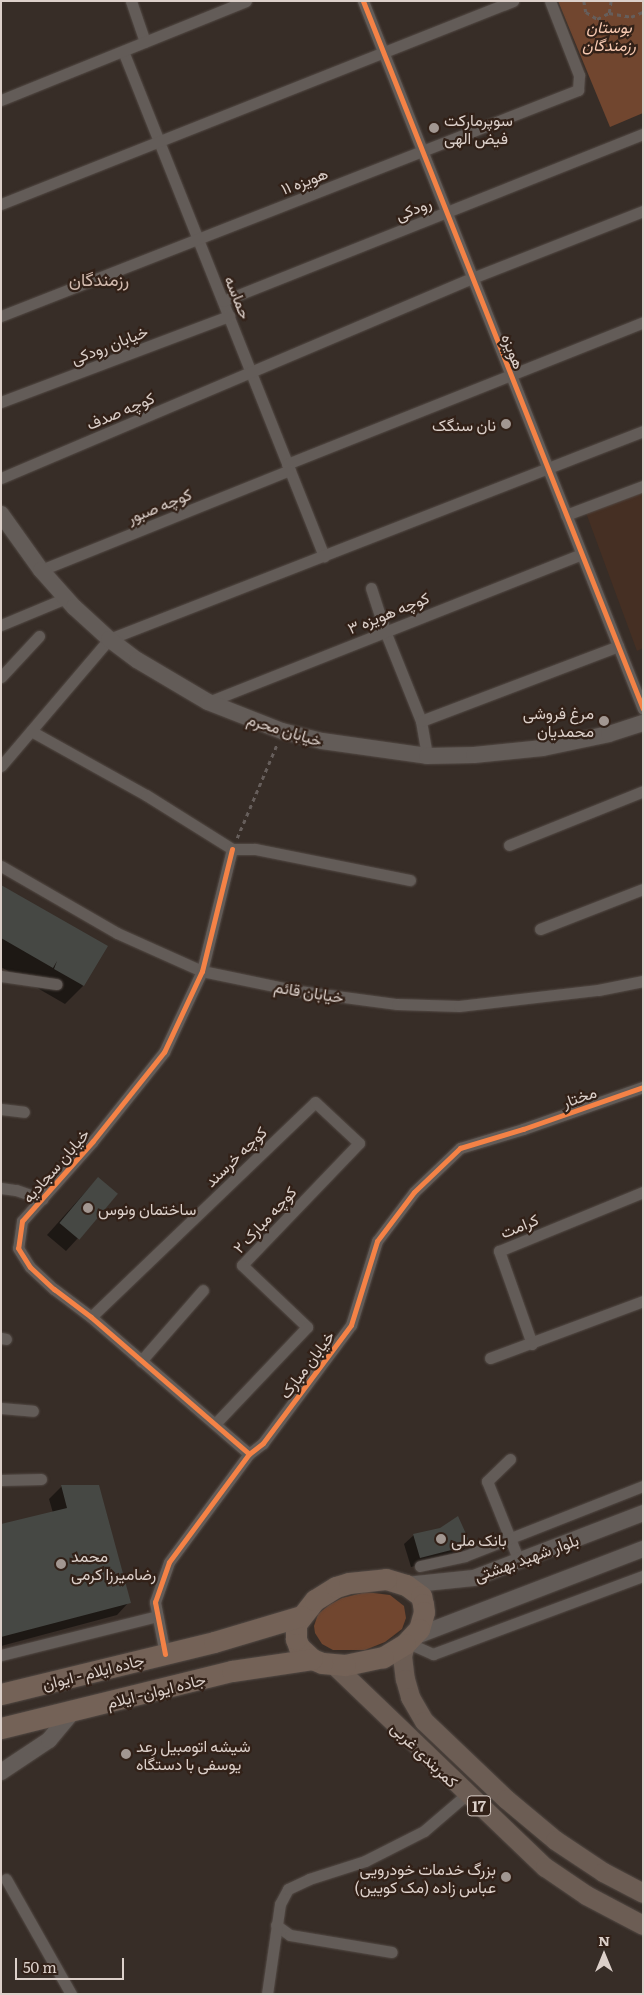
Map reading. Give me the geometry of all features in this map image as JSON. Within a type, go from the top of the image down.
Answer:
[{"type":"highway","points":[[312,1659],[299,1647],[296,1639],[296,1624],[315,1600],[325,1593],[349,1583],[386,1579],[406,1585]]},
{"type":"highway","name":"17","points":[[312,1659],[333,1664],[358,1664],[383,1657],[407,1641],[419,1629],[424,1612],[421,1596],[406,1585]]},
{"type":"highway","name":"جاده ایلام - ایوان","points":[[1,1694],[165,1654],[301,1616]]},
{"type":"highway","name":"جاده ایوان- ایلام","points":[[1,1728],[232,1671],[312,1659]]},
{"type":"main road","name":"کمربندی غربی","points":[[407,1641],[402,1656],[405,1679],[410,1697],[424,1721],[506,1799],[555,1840],[603,1872],[643,1893]]},
{"type":"main road","name":"کمربندی غربی","points":[[333,1664],[446,1775],[545,1867],[586,1895],[643,1925]]},
{"type":"main road","points":[[446,1775],[446,1769],[451,1760],[456,1757],[467,1760]]},
{"type":"street","points":[[131,1],[145,42]]},
{"type":"street","points":[[1,100],[246,1]]},
{"type":"street","name":"هویزه","points":[[363,1],[643,709]]},
{"type":"street","points":[[1,204],[513,1]]},
{"type":"street","name":"هویزه ۱۱","points":[[1,316],[578,90],[579,75],[550,1]]},
{"type":"street","name":"حماسه","points":[[123,51],[324,556]]},
{"type":"street","name":"رودکی","points":[[222,301],[643,134]]},
{"type":"street","name":"کوچه صدف","points":[[1,478],[472,278],[643,211]]},
{"type":"street","name":"خیابان رودکی","points":[[1,402],[228,316]]},
{"type":"street","name":"کوچه صبور","points":[[41,570],[643,322]]},
{"type":"street","points":[[1,766],[109,639],[643,431]]},
{"type":"street","points":[[566,515],[643,486]]},
{"type":"street","name":"خیابان محرم","points":[[1,514],[41,570],[66,598],[109,639],[136,660],[208,702],[282,731],[322,741],[427,756],[474,755],[543,748],[609,734],[643,723]]},
{"type":"street","name":"کوچه هویزه ۳","points":[[208,702],[581,554]]},
{"type":"street","points":[[371,588],[385,631],[421,720],[427,756]]},
{"type":"street","points":[[1,625],[66,598]]},
{"type":"street","points":[[1,677],[39,636]]},
{"type":"street","points":[[421,720],[618,646]]},
{"type":"street","points":[[31,731],[146,795],[232,848],[256,848],[410,880]]},
{"type":"street","points":[[509,845],[643,791]]},
{"type":"street","name":"خیابان سجادیه","points":[[232,848],[202,970],[164,1052],[132,1094],[22,1221],[18,1248],[30,1267],[54,1289],[91,1317],[141,1361],[216,1422],[249,1454]]},
{"type":"street","name":"خیابان قائم","points":[[1,866],[117,933],[202,970],[299,991],[397,1004],[459,1006],[598,990],[643,981]]},
{"type":"street","points":[[540,929],[643,889]]},
{"type":"street","points":[[1,976],[56,984]]},
{"type":"street","name":"مختار","points":[[523,1129],[643,1087]]},
{"type":"street","name":"کوچه خرسند","points":[[91,1317],[315,1102]]},
{"type":"street","name":"کوچه مبارک ۲","points":[[216,1422],[307,1327],[242,1265],[359,1142],[315,1102]]},
{"type":"street","points":[[1,1109],[24,1112]]},
{"type":"street","name":"خیابان مبارک","points":[[165,1654],[155,1602],[169,1562],[249,1454],[263,1444],[351,1325],[377,1241],[414,1192],[460,1148],[523,1129]]},
{"type":"street","points":[[1,1188],[16,1190],[42,1199]]},
{"type":"street","name":"کرامت","points":[[532,1344],[499,1251],[643,1192]]},
{"type":"street","points":[[141,1361],[203,1290]]},
{"type":"street","points":[[490,1358],[532,1344],[643,1301]]},
{"type":"street","points":[[1,1408],[33,1411]]},
{"type":"street","points":[[510,1459],[487,1481],[519,1561]]},
{"type":"street","points":[[1,1480],[42,1479]]},
{"type":"street","points":[[420,1566],[465,1556],[643,1486]]},
{"type":"street","name":"بلوار شهید بهشتی","points":[[406,1585],[474,1578],[643,1513]]},
{"type":"street","name":"بلوار شهید بهشتی","points":[[407,1641],[643,1549]]},
{"type":"street","points":[[407,1641],[433,1654],[643,1576]]},
{"type":"street","points":[[1,1655],[157,1616]]},
{"type":"street","points":[[1,1772],[48,1740],[74,1710]]},
{"type":"street","points":[[267,1994],[280,1904],[288,1889],[309,1879],[365,1861],[424,1831],[467,1794]]},
{"type":"street","points":[[6,1879],[71,1994]]},
{"type":"street","points":[[276,1924],[290,1935],[392,1952]]},
{"type":"path","points":[[584,1],[586,12],[593,18],[601,18],[609,13],[631,17],[643,12]]},
{"type":"path","points":[[609,13],[611,1]]},
{"type":"path","points":[[232,848],[282,731]]},
{"type":"shaded area","points":[[643,488],[643,648],[637,651],[585,510]]},
{"type":"green space","name":"بوستان رزمندگان","points":[[558,1],[643,1],[643,113],[610,127]]},
{"type":"green space","points":[[366,1592],[390,1595],[404,1606],[406,1618],[402,1629],[385,1642],[365,1650],[333,1650],[322,1644],[315,1633],[314,1626],[318,1614],[342,1598]]},
{"type":"building","points":[[1,885],[108,946],[84,986],[54,969],[57,961],[53,968],[1,938]]},
{"type":"building","name":"ساختمان ونوس","points":[[98,1177],[118,1194],[79,1240],[59,1223]]},
{"type":"building","name":"محمد رضامیرزا کرمی","points":[[61,1485],[99,1485],[131,1603],[1,1637],[1,1524],[67,1508]]},
{"type":"building","name":"بانک ملی","points":[[458,1516],[471,1545],[420,1558],[413,1534],[440,1528]]},
{"type":"cycle path","points":[[363,1],[643,709]]},
{"type":"cycle path","points":[[232,849],[202,971],[164,1052],[93,1141],[22,1221],[18,1248],[30,1267],[54,1289],[91,1317],[249,1454]]},
{"type":"cycle path","points":[[165,1654],[155,1602],[169,1562],[249,1454],[263,1443],[351,1325],[377,1241],[414,1192],[460,1148],[523,1129],[643,1087]]},
{"type":"place","name":"سوپرمارکت فیض الهی","points":[[434,128]]},
{"type":"place","name":"نان سنگک","points":[[506,424]]},
{"type":"place","name":"مرغ فروشی محمدیان","points":[[604,721]]},
{"type":"place","name":"ساختمان ونوس","points":[[88,1208]]},
{"type":"place","name":"بانک ملی","points":[[441,1539]]},
{"type":"place","name":"محمد رضامیرزا کرمی","points":[[61,1564]]},
{"type":"place","name":"شیشه اتومبیل رعد یوسفی با دستگاه","points":[[126,1754]]},
{"type":"place","name":"بزرگ خدمات خودرویی عباس زاده (مک کویین)","points":[[506,1877]]},
{"type":"district","name":"رزمندگان","points":[[99,279]]}]
